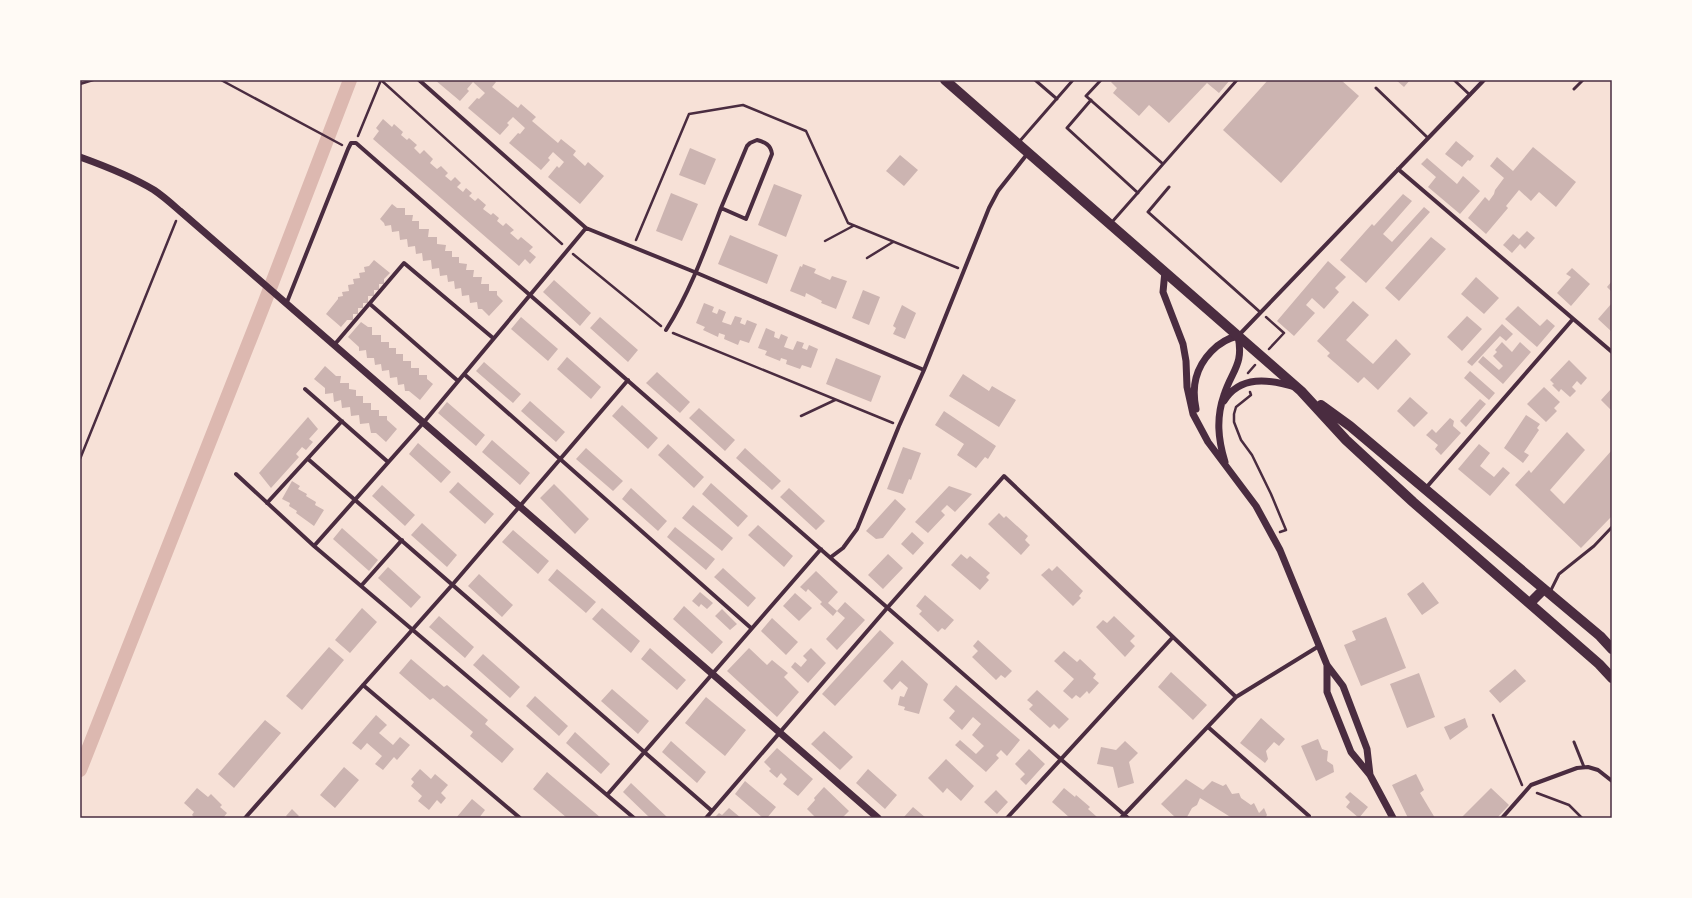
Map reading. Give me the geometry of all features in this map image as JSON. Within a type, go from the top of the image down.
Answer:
[{"type":"main road","points":[[945,80],[1301,391],[1350,426],[1600,636],[1612,649]]},
{"type":"main road","points":[[1301,391],[1346,440],[1413,502],[1599,664],[1612,678]]},
{"type":"main road","points":[[1413,502],[1424,489]]},
{"type":"main road","points":[[1530,604],[1547,591]]},
{"type":"street","points":[[419,80],[586,228],[697,273],[924,370]]},
{"type":"street","points":[[1199,425],[1194,391],[1198,372],[1209,354],[1230,337],[1238,336],[1484,80]]},
{"type":"street","points":[[666,330],[697,273],[721,208],[747,146],[757,140],[767,144],[771,150],[771,159],[746,219],[721,208]]},
{"type":"street","points":[[285,301],[348,148],[352,143],[356,143],[1061,759],[1124,817],[1236,697],[1319,646]]},
{"type":"street","points":[[831,558],[843,548],[857,529],[899,426],[924,370],[984,221],[998,191],[1028,153]]},
{"type":"street","points":[[80,157],[106,166],[138,181],[155,191],[180,211],[335,344],[878,818]]},
{"type":"street","points":[[1398,169],[1612,352]]},
{"type":"street","points":[[314,546],[424,422],[586,228]]},
{"type":"street","points":[[335,344],[404,264],[493,338]]},
{"type":"street","points":[[1165,271],[1163,292],[1183,344],[1186,360],[1189,399],[1193,414],[1208,442],[1256,506],[1272,536],[1327,665],[1343,686],[1346,693],[1367,749],[1370,775]]},
{"type":"street","points":[[370,304],[458,380]]},
{"type":"street","points":[[1424,489],[1573,319]]},
{"type":"street","points":[[1226,464],[1218,434],[1220,407],[1224,393],[1238,366],[1240,350],[1238,336]]},
{"type":"street","points":[[464,374],[751,628]]},
{"type":"street","points":[[245,818],[412,630],[628,380]]},
{"type":"street","points":[[1220,407],[1233,390],[1245,383],[1253,381],[1270,381],[1301,391]]},
{"type":"street","points":[[305,389],[388,462]]},
{"type":"street","points":[[267,503],[342,422]]},
{"type":"street","points":[[308,459],[712,810]]},
{"type":"street","points":[[236,474],[314,546],[634,818]]},
{"type":"street","points":[[706,818],[1004,476],[1236,697]]},
{"type":"street","points":[[361,586],[402,540]]},
{"type":"street","points":[[607,795],[821,549]]},
{"type":"street","points":[[1600,636],[1612,640]]},
{"type":"street","points":[[1007,818],[1174,637]]},
{"type":"street","points":[[1327,665],[1328,692],[1351,752],[1370,775],[1393,818]]},
{"type":"street","points":[[363,684],[520,818]]},
{"type":"street","points":[[1208,727],[1309,816]]},
{"type":"street","points":[[1502,818],[1532,785],[1577,768],[1593,768],[1603,772],[1612,781]]},
{"type":"lane","points":[[1035,80],[1057,99]]},
{"type":"lane","points":[[1018,144],[1073,80]]},
{"type":"lane","points":[[1101,80],[1086,96],[1163,164]]},
{"type":"lane","points":[[1111,224],[1237,80]]},
{"type":"lane","points":[[1454,80],[1470,95]]},
{"type":"lane","points":[[1574,88],[1582,80]]},
{"type":"lane","points":[[1376,88],[1428,138]]},
{"type":"lane","points":[[1091,100],[1067,128],[1138,192]]},
{"type":"lane","points":[[1169,188],[1148,212],[1260,312]]},
{"type":"lane","points":[[1547,591],[1560,574],[1594,546],[1612,527]]},
{"type":"lane","points":[[1574,742],[1584,767]]},
{"type":"path","points":[[80,84],[93,80]]},
{"type":"path","points":[[221,80],[336,142]]},
{"type":"path","points":[[356,143],[381,80],[568,249],[666,330],[899,426]]},
{"type":"path","points":[[633,247],[689,114],[743,105],[806,131],[848,223],[964,270]]},
{"type":"path","points":[[80,459],[180,211]]},
{"type":"path","points":[[825,241],[854,225]]},
{"type":"path","points":[[867,258],[893,242]]},
{"type":"path","points":[[1260,312],[1284,333],[1247,375],[1245,383],[1251,395],[1236,407],[1234,422],[1271,494],[1286,530],[1272,536]]},
{"type":"path","points":[[801,416],[836,400]]},
{"type":"path","points":[[1493,715],[1521,785],[1569,805],[1582,818]]},
{"type":"building","points":[[435,80],[494,80],[496,82],[492,87],[518,108],[521,104],[536,117],[532,121],[558,143],[561,139],[576,151],[573,155],[585,166],[588,162],[604,176],[580,204],[548,177],[557,166],[559,168],[564,162],[553,152],[548,158],[550,160],[541,170],[509,143],[525,128],[513,117],[507,123],[509,125],[500,135],[468,108],[477,98],[479,99],[485,93],[473,82],[467,89],[469,91],[460,101]]},
{"type":"building","points":[[1113,80],[1230,80],[1219,93],[1207,83],[1169,123],[1149,105],[1139,116],[1113,93],[1117,88],[1111,82]]},
{"type":"building","points":[[1268,80],[1341,80],[1359,96],[1281,183],[1223,130]]},
{"type":"building","points":[[1396,80],[1410,80],[1404,87]]},
{"type":"building","points":[[383,119],[392,127],[394,124],[403,132],[401,135],[407,140],[409,138],[417,145],[414,148],[420,154],[424,150],[433,159],[430,163],[437,169],[441,166],[448,173],[445,176],[451,181],[455,177],[461,183],[457,187],[463,192],[466,188],[472,193],[469,196],[475,201],[478,198],[486,205],[483,209],[491,215],[493,213],[499,218],[497,221],[503,226],[506,223],[514,230],[510,233],[518,240],[521,237],[533,247],[529,251],[536,257],[530,264],[525,259],[519,266],[373,139],[379,131],[376,128]]},
{"type":"building","points":[[1456,141],[1474,156],[1462,167],[1445,154]]},
{"type":"building","points":[[1533,147],[1576,182],[1556,207],[1539,192],[1531,201],[1519,190],[1506,206],[1508,208],[1486,234],[1468,218],[1485,197],[1489,201],[1504,178],[1490,166],[1497,157],[1513,171]]},
{"type":"building","points":[[690,148],[716,159],[705,185],[679,175]]},
{"type":"building","points":[[900,155],[918,170],[904,186],[886,171]]},
{"type":"building","points":[[1427,158],[1457,184],[1463,176],[1480,191],[1460,214],[1428,187],[1436,177],[1421,164]]},
{"type":"building","points":[[774,184],[802,195],[786,237],[758,225]]},
{"type":"building","points":[[671,193],[698,204],[682,241],[656,231]]},
{"type":"building","points":[[1403,194],[1412,201],[1383,234],[1392,242],[1424,207],[1430,212],[1366,283],[1340,260],[1372,224],[1374,226]]},
{"type":"building","points":[[392,204],[397,208],[405,208],[405,215],[413,215],[412,221],[419,221],[419,229],[429,229],[428,237],[437,237],[437,244],[446,245],[445,251],[452,251],[452,257],[459,257],[459,263],[467,264],[466,270],[474,270],[473,277],[482,277],[481,284],[489,284],[489,291],[497,291],[497,295],[503,301],[489,316],[482,309],[478,309],[477,302],[470,303],[469,295],[462,296],[461,288],[455,289],[454,281],[448,282],[447,275],[440,276],[439,268],[432,269],[431,260],[423,261],[422,253],[416,254],[415,246],[408,247],[407,239],[400,240],[399,231],[392,232],[391,225],[385,226],[380,219]]},
{"type":"building","points":[[1527,231],[1535,238],[1525,249],[1520,244],[1512,253],[1503,245],[1513,234],[1519,239]]},
{"type":"building","points":[[730,235],[778,255],[767,284],[718,264]]},
{"type":"building","points":[[1431,237],[1446,249],[1399,301],[1385,288]]},
{"type":"building","points":[[374,260],[390,273],[384,279],[384,284],[379,284],[379,290],[374,290],[374,296],[368,296],[368,303],[363,303],[363,308],[358,308],[358,314],[353,314],[353,320],[347,320],[341,327],[326,314],[338,297],[343,296],[342,292],[349,291],[348,285],[354,284],[353,279],[360,278],[359,273],[365,272],[364,267],[369,266]]},
{"type":"building","points":[[1328,261],[1346,277],[1335,288],[1339,292],[1324,309],[1312,298],[1306,305],[1315,313],[1294,336],[1277,321]]},
{"type":"building","points":[[803,264],[816,269],[814,273],[830,280],[832,276],[847,281],[836,309],[821,303],[822,301],[806,293],[805,297],[790,291],[800,266],[802,267]]},
{"type":"building","points":[[1572,268],[1590,284],[1571,306],[1557,293],[1571,277],[1566,274]]},
{"type":"building","points":[[1476,277],[1499,298],[1484,314],[1461,294]]},
{"type":"building","points":[[554,280],[591,313],[580,326],[543,292]]},
{"type":"building","points":[[1612,281],[1612,292],[1607,287]]},
{"type":"building","points":[[863,290],[880,297],[869,325],[852,318]]},
{"type":"building","points":[[1353,301],[1369,315],[1346,340],[1373,364],[1396,339],[1411,354],[1378,390],[1364,377],[1358,383],[1327,356],[1330,353],[1317,341]]},
{"type":"building","points":[[704,303],[714,307],[712,312],[717,314],[719,309],[726,312],[722,322],[731,325],[735,316],[742,318],[740,323],[745,325],[747,320],[757,324],[749,343],[740,340],[738,345],[724,339],[725,335],[719,333],[718,337],[703,330],[705,327],[696,323]]},
{"type":"building","points":[[1612,303],[1612,332],[1598,319]]},
{"type":"building","points":[[902,305],[916,313],[905,339],[893,334],[896,328],[893,326]]},
{"type":"building","points":[[1518,306],[1540,326],[1547,319],[1555,326],[1537,347],[1505,319]]},
{"type":"building","points":[[1467,316],[1482,329],[1462,351],[1447,337]]},
{"type":"building","points":[[521,317],[558,349],[548,361],[511,329]]},
{"type":"building","points":[[600,317],[638,350],[628,362],[590,328]]},
{"type":"building","points":[[361,322],[368,327],[372,327],[372,335],[381,335],[381,342],[389,342],[389,348],[396,348],[396,354],[403,354],[403,361],[411,361],[411,368],[419,368],[419,375],[427,375],[427,379],[433,384],[420,400],[409,391],[405,391],[404,384],[398,385],[397,377],[390,378],[389,370],[382,371],[381,364],[375,365],[374,358],[367,358],[366,350],[359,351],[359,347],[348,337]]},
{"type":"building","points":[[1502,324],[1513,334],[1506,341],[1500,336],[1472,366],[1467,362]]},
{"type":"building","points":[[766,328],[775,332],[774,337],[779,339],[781,334],[788,337],[784,347],[793,350],[797,341],[804,343],[802,348],[807,350],[809,345],[818,349],[811,368],[802,365],[800,369],[786,364],[787,360],[781,358],[780,361],[765,355],[767,351],[758,348]]},
{"type":"building","points":[[1502,342],[1512,352],[1520,342],[1531,352],[1503,384],[1478,362],[1483,356],[1499,370],[1503,366],[1493,356],[1497,352],[1495,350]]},
{"type":"building","points":[[567,357],[601,387],[591,399],[557,369]]},
{"type":"building","points":[[836,358],[881,376],[871,402],[826,384]]},
{"type":"building","points":[[1569,360],[1587,378],[1581,385],[1577,381],[1572,387],[1576,391],[1570,397],[1561,389],[1559,392],[1552,385],[1554,384],[1550,380]]},
{"type":"building","points":[[484,362],[521,394],[513,403],[476,371]]},
{"type":"building","points":[[325,366],[336,376],[341,376],[340,383],[349,383],[349,389],[356,390],[356,396],[363,396],[363,403],[371,403],[371,410],[379,410],[379,416],[387,416],[387,420],[397,429],[386,442],[376,433],[371,433],[369,423],[360,424],[359,415],[351,416],[350,407],[342,408],[341,400],[334,402],[333,393],[325,394],[325,388],[314,379]]},
{"type":"building","points":[[1470,371],[1495,393],[1489,400],[1464,378]]},
{"type":"building","points":[[657,372],[690,402],[680,413],[646,383]]},
{"type":"building","points":[[963,374],[989,391],[992,386],[1016,400],[999,427],[949,396]]},
{"type":"building","points":[[1544,387],[1560,402],[1554,408],[1557,411],[1546,422],[1527,404]]},
{"type":"building","points":[[1612,388],[1612,411],[1601,400]]},
{"type":"building","points":[[1410,397],[1428,413],[1414,427],[1397,411]]},
{"type":"building","points":[[1480,399],[1486,404],[1466,427],[1460,421]]},
{"type":"building","points":[[530,401],[565,432],[556,442],[521,411]]},
{"type":"building","points":[[447,402],[485,435],[476,446],[438,413]]},
{"type":"building","points":[[622,405],[658,438],[648,449],[612,416]]},
{"type":"building","points":[[699,408],[735,440],[725,451],[689,418]]},
{"type":"building","points":[[944,411],[996,446],[988,459],[985,457],[976,468],[957,455],[964,444],[935,425]]},
{"type":"building","points":[[1526,415],[1540,424],[1537,428],[1539,430],[1524,452],[1529,455],[1523,463],[1504,448]]},
{"type":"building","points":[[308,417],[318,429],[309,439],[313,442],[306,450],[302,447],[296,454],[299,457],[271,488],[259,473]]},
{"type":"building","points":[[1450,418],[1454,421],[1453,426],[1461,433],[1441,455],[1435,449],[1438,445],[1426,435],[1432,429],[1436,433]]},
{"type":"building","points":[[1567,432],[1585,450],[1550,490],[1564,504],[1612,450],[1612,516],[1581,548],[1515,485],[1529,470],[1531,473]]},
{"type":"building","points":[[492,440],[530,473],[520,485],[482,452]]},
{"type":"building","points":[[418,443],[451,472],[441,483],[409,454]]},
{"type":"building","points":[[668,444],[704,477],[694,488],[658,455]]},
{"type":"building","points":[[1479,444],[1490,453],[1480,466],[1494,477],[1503,467],[1510,473],[1490,496],[1458,469]]},
{"type":"building","points":[[903,447],[921,453],[911,480],[909,479],[903,494],[887,489]]},
{"type":"building","points":[[586,448],[623,481],[613,491],[576,459]]},
{"type":"building","points":[[745,448],[781,481],[772,490],[736,458]]},
{"type":"building","points":[[292,481],[300,486],[298,489],[307,494],[306,496],[316,502],[315,505],[324,510],[314,526],[296,513],[297,511],[289,506],[290,503],[282,499]]},
{"type":"building","points":[[458,482],[494,514],[485,524],[449,492]]},
{"type":"building","points":[[711,483],[748,516],[738,527],[702,494]]},
{"type":"building","points":[[554,484],[589,519],[575,534],[540,498]]},
{"type":"building","points":[[382,485],[415,515],[405,526],[372,496]]},
{"type":"building","points":[[949,486],[972,494],[955,512],[947,505],[941,511],[945,515],[928,533],[915,522]]},
{"type":"building","points":[[631,488],[667,521],[658,531],[622,499]]},
{"type":"building","points":[[789,488],[825,521],[816,530],[780,497]]},
{"type":"building","points":[[895,499],[906,509],[883,538],[876,539],[866,531]]},
{"type":"building","points":[[693,505],[733,538],[722,551],[682,518]]},
{"type":"building","points":[[999,513],[1004,518],[1006,516],[1028,536],[1025,540],[1030,545],[1021,555],[988,524]]},
{"type":"building","points":[[422,523],[457,555],[447,567],[411,535]]},
{"type":"building","points":[[758,525],[793,556],[784,567],[748,535]]},
{"type":"building","points":[[675,527],[715,559],[706,570],[667,537]]},
{"type":"building","points":[[342,528],[378,560],[369,571],[333,539]]},
{"type":"building","points":[[513,530],[549,561],[538,574],[502,542]]},
{"type":"building","points":[[912,532],[924,543],[913,555],[901,544]]},
{"type":"building","points":[[888,554],[903,568],[883,589],[868,575]]},
{"type":"building","points":[[961,554],[967,559],[970,556],[990,573],[986,577],[989,580],[980,590],[951,565]]},
{"type":"building","points":[[1057,566],[1083,591],[1079,596],[1081,598],[1073,606],[1041,575],[1049,568],[1052,571]]},
{"type":"building","points":[[388,567],[421,597],[411,608],[378,578]]},
{"type":"building","points":[[723,568],[756,598],[748,607],[714,577]]},
{"type":"building","points":[[557,569],[596,602],[586,613],[548,580]]},
{"type":"building","points":[[816,571],[838,592],[828,603],[837,611],[833,616],[820,604],[822,602],[808,589],[806,592],[800,587]]},
{"type":"building","points":[[479,574],[513,605],[502,617],[468,586]]},
{"type":"building","points":[[1423,582],[1439,603],[1422,615],[1407,594]]},
{"type":"building","points":[[700,592],[713,603],[707,609],[701,604],[699,607],[692,601]]},
{"type":"building","points":[[795,593],[812,608],[799,621],[783,606]]},
{"type":"building","points":[[925,595],[954,620],[945,630],[942,628],[938,632],[919,614],[922,611],[916,606]]},
{"type":"building","points":[[845,602],[865,620],[837,650],[826,639],[845,618],[837,611]]},
{"type":"building","points":[[684,606],[723,642],[712,654],[673,619]]},
{"type":"building","points":[[362,608],[377,622],[350,653],[335,640]]},
{"type":"building","points":[[602,608],[640,641],[631,653],[592,619]]},
{"type":"building","points":[[722,609],[737,624],[730,630],[715,616]]},
{"type":"building","points":[[439,616],[474,647],[465,658],[429,627]]},
{"type":"building","points":[[1114,616],[1135,636],[1130,641],[1135,646],[1125,657],[1096,627],[1103,620],[1107,623]]},
{"type":"building","points":[[1386,617],[1406,668],[1361,686],[1344,645],[1356,640],[1352,631]]},
{"type":"building","points":[[772,618],[798,642],[786,655],[761,631]]},
{"type":"building","points":[[880,630],[894,643],[835,706],[822,694]]},
{"type":"building","points":[[978,640],[1012,671],[1005,678],[1001,675],[996,680],[972,657],[978,651],[973,646]]},
{"type":"building","points":[[329,647],[344,660],[302,710],[286,696]]},
{"type":"building","points":[[650,648],[686,680],[677,690],[641,659]]},
{"type":"building","points":[[749,648],[767,665],[772,660],[788,673],[784,677],[799,692],[777,717],[727,671]]},
{"type":"building","points":[[811,648],[826,663],[808,683],[791,667],[795,662],[801,667],[807,660],[803,656]]},
{"type":"building","points":[[1064,651],[1077,662],[1080,659],[1096,674],[1093,678],[1099,683],[1089,694],[1087,691],[1080,698],[1076,695],[1072,699],[1063,691],[1074,679],[1054,661]]},
{"type":"building","points":[[483,654],[520,687],[510,698],[473,665]]},
{"type":"building","points":[[411,659],[444,687],[447,685],[488,720],[485,724],[514,749],[502,763],[470,736],[473,732],[433,698],[430,700],[399,673]]},
{"type":"building","points":[[902,660],[928,684],[919,714],[904,710],[905,707],[898,705],[900,696],[904,697],[908,688],[900,681],[892,690],[883,681]]},
{"type":"building","points":[[1515,669],[1526,681],[1500,703],[1489,691]]},
{"type":"building","points":[[1171,672],[1207,705],[1193,720],[1158,687]]},
{"type":"building","points":[[1419,673],[1435,717],[1407,728],[1390,684]]},
{"type":"building","points":[[956,685],[1020,740],[1007,756],[1001,750],[996,755],[999,758],[986,772],[955,745],[960,740],[976,754],[984,746],[972,735],[981,724],[973,717],[962,730],[949,718],[955,711],[943,700]]},
{"type":"building","points":[[612,689],[649,721],[638,734],[601,701]]},
{"type":"building","points":[[1037,690],[1069,719],[1059,729],[1054,724],[1050,728],[1029,709],[1033,705],[1027,700]]},
{"type":"building","points":[[535,696],[568,726],[559,736],[526,706]]},
{"type":"building","points":[[706,697],[746,730],[725,756],[685,723]]},
{"type":"building","points":[[376,715],[387,725],[379,733],[393,745],[400,737],[410,745],[397,760],[394,757],[383,770],[375,764],[382,756],[367,743],[361,750],[352,743]]},
{"type":"building","points":[[1261,718],[1285,739],[1279,746],[1274,742],[1266,751],[1268,759],[1265,763],[1240,743]]},
{"type":"building","points":[[1465,718],[1468,727],[1450,740],[1444,727]]},
{"type":"building","points":[[265,720],[281,733],[234,788],[218,774]]},
{"type":"building","points":[[824,731],[853,757],[840,770],[811,744]]},
{"type":"building","points":[[575,732],[610,764],[601,774],[566,743]]},
{"type":"building","points":[[1318,739],[1322,749],[1328,751],[1327,761],[1333,765],[1334,772],[1316,781],[1301,746]]},
{"type":"building","points":[[671,741],[706,772],[697,783],[662,752]]},
{"type":"building","points":[[1125,741],[1138,753],[1129,762],[1134,783],[1118,788],[1113,767],[1097,764],[1101,747],[1116,750]]},
{"type":"building","points":[[777,748],[813,779],[798,796],[783,784],[787,779],[781,773],[777,778],[769,771],[771,769],[764,762]]},
{"type":"building","points":[[1029,749],[1045,764],[1026,785],[1020,779],[1025,774],[1015,764]]},
{"type":"building","points":[[946,759],[974,786],[961,801],[947,788],[943,793],[928,778]]},
{"type":"building","points":[[344,767],[359,780],[335,808],[320,795]]},
{"type":"building","points":[[420,769],[431,779],[435,774],[448,785],[441,793],[446,798],[441,804],[437,800],[429,810],[418,801],[422,796],[411,786],[414,782],[411,779]]},
{"type":"building","points":[[868,769],[897,795],[885,809],[856,783]]},
{"type":"building","points":[[547,772],[601,818],[567,818],[533,789]]},
{"type":"building","points":[[1416,774],[1424,790],[1420,793],[1435,818],[1408,818],[1392,785]]},
{"type":"building","points":[[1186,779],[1203,790],[1212,781],[1223,786],[1226,784],[1232,794],[1239,793],[1241,798],[1251,805],[1254,803],[1259,813],[1264,808],[1267,815],[1265,818],[1232,818],[1200,798],[1197,805],[1192,808],[1187,817],[1176,818],[1161,804]]},
{"type":"building","points":[[745,781],[776,807],[767,818],[763,818],[735,794]]},
{"type":"building","points":[[631,783],[668,818],[650,818],[623,792]]},
{"type":"building","points":[[824,787],[849,811],[842,818],[814,818],[815,817],[807,809]]},
{"type":"building","points":[[197,788],[208,797],[211,794],[222,805],[220,807],[227,813],[223,818],[195,818],[192,815],[194,812],[184,803]]},
{"type":"building","points":[[1064,788],[1075,797],[1076,795],[1090,807],[1088,809],[1097,817],[1070,818],[1052,802]]},
{"type":"building","points":[[1491,788],[1509,805],[1497,818],[1461,818]]},
{"type":"building","points":[[996,790],[1008,802],[997,814],[984,802]]},
{"type":"building","points":[[1350,792],[1368,807],[1359,818],[1346,807],[1350,802],[1345,797]]},
{"type":"building","points":[[472,799],[485,810],[479,818],[456,818]]},
{"type":"building","points":[[913,807],[926,818],[903,818]]},
{"type":"building","points":[[729,808],[741,818],[714,818],[719,813],[722,815]]},
{"type":"building","points":[[292,809],[299,816],[297,818],[288,818],[286,816]]},
{"type":"waterway","points":[[80,770],[264,304],[350,80]]}]
